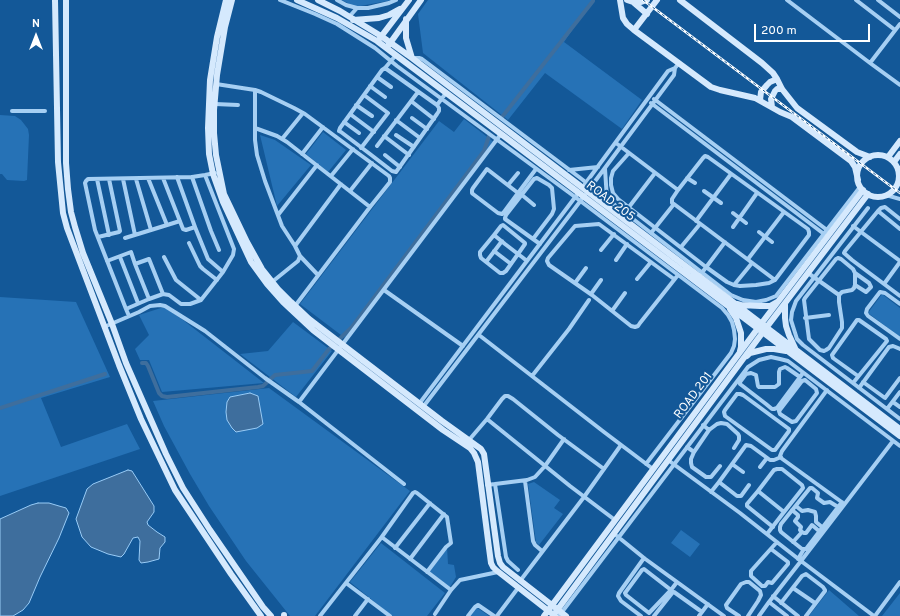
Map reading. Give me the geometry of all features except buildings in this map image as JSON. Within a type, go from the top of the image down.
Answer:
[{"type":"main road","points":[[55,0],[58,162],[63,213],[67,228],[104,327],[141,419],[175,490],[207,540],[260,616]]},
{"type":"main road","points":[[66,0],[66,163],[71,212],[75,227],[86,260],[126,363],[145,408],[183,488],[233,565],[271,616]]},
{"type":"main road","points":[[226,0],[217,37],[210,80],[208,128],[209,154],[224,194],[262,269],[295,306],[330,339]]},
{"type":"main road","points":[[232,0],[224,34],[216,84],[214,134],[216,173],[223,202],[251,262],[267,284],[283,302],[313,330],[340,346],[481,449],[483,452],[499,561],[504,568],[555,613]]},
{"type":"main road","name":"ROAD 205","points":[[297,0],[379,39]]},
{"type":"main road","name":"ROAD 205","points":[[318,0],[351,18],[389,46],[412,58],[583,192],[678,275],[730,304],[897,430],[900,436]]},
{"type":"main road","points":[[379,39],[408,0]]},
{"type":"main road","points":[[389,46],[421,0]]},
{"type":"main road","points":[[620,0],[623,18],[627,24],[677,65],[711,87],[755,98],[792,117],[851,161],[855,167],[858,180],[862,188],[868,194],[882,196],[890,193],[896,188],[900,177],[897,165],[894,162],[883,155],[874,155],[867,158],[861,164],[858,172],[858,180]]},
{"type":"main road","points":[[630,1],[642,2],[647,0]]},
{"type":"main road","points":[[634,30],[657,0]]},
{"type":"main road","points":[[680,0],[773,73],[782,89],[797,108],[857,152],[870,157]]},
{"type":"main road","points":[[630,1],[647,14]]},
{"type":"main road","points":[[351,18],[379,18],[389,15],[402,8]]},
{"type":"main road","points":[[406,20],[406,38],[412,58]]},
{"type":"main road","name":"ROAD 205","points":[[389,46],[396,55],[501,134],[700,274],[730,304]]},
{"type":"main road","points":[[760,100],[761,92],[770,82],[777,79]]},
{"type":"main road","points":[[772,107],[771,99],[775,91],[777,89],[782,89]]},
{"type":"main road","points":[[888,157],[900,141]]},
{"type":"main road","points":[[894,162],[900,154]]},
{"type":"main road","name":"ROAD 201","points":[[555,613],[616,535],[762,328],[777,302],[862,188]]},
{"type":"main road","name":"ROAD 201","points":[[762,328],[785,304],[868,194]]},
{"type":"main road","points":[[777,302],[770,306],[730,304],[739,326],[742,355],[766,349],[792,351],[784,318],[785,304]]},
{"type":"main road","points":[[340,346],[418,411],[470,448],[478,462],[491,563],[493,567],[518,588],[555,613]]},
{"type":"main road","name":"ROAD 205","points":[[792,351],[821,376],[897,430]]},
{"type":"main road","name":"ROAD 201","points":[[555,613],[615,520],[742,355]]},
{"type":"main road","points":[[816,382],[821,376]]},
{"type":"street","points":[[280,0],[337,24],[370,45],[536,169],[583,192],[607,199],[700,274],[732,295],[743,300],[756,302],[776,296],[862,188]]},
{"type":"street","points":[[337,0],[346,5],[357,8],[368,8],[396,0]]},
{"type":"street","points":[[788,0],[870,64],[900,85]]},
{"type":"street","points":[[856,0],[895,30]]},
{"type":"street","points":[[878,0],[900,17]]},
{"type":"street","points":[[351,18],[357,8]]},
{"type":"street","points":[[870,64],[900,24]]},
{"type":"street","points":[[385,68],[440,108],[434,119],[396,172],[392,171],[339,131],[340,126],[370,86],[383,69],[396,55]]},
{"type":"street","points":[[412,58],[422,59],[569,170],[583,192]]},
{"type":"street","points":[[422,405],[479,335],[539,255],[583,192],[598,167],[668,71],[677,65]]},
{"type":"street","points":[[418,411],[463,346],[540,244],[621,147],[674,75],[677,65]]},
{"type":"street","points":[[377,77],[390,87]]},
{"type":"street","points":[[216,84],[262,92],[294,108],[323,127],[390,178],[370,207],[295,306]]},
{"type":"street","points":[[370,86],[385,97]]},
{"type":"street","points":[[255,90],[255,140],[264,181],[282,226],[300,256],[318,275]]},
{"type":"street","points":[[377,146],[418,92]]},
{"type":"street","points":[[437,105],[446,92]]},
{"type":"street","points":[[361,148],[388,113],[364,95]]},
{"type":"street","points":[[649,98],[826,232]]},
{"type":"street","points":[[411,101],[434,119]]},
{"type":"street","points":[[215,104],[238,105]]},
{"type":"street","points":[[356,105],[372,116]]},
{"type":"street","points":[[12,110],[45,111]]},
{"type":"street","points":[[282,139],[303,113]]},
{"type":"street","points":[[350,114],[374,132]]},
{"type":"street","points":[[412,118],[427,129]]},
{"type":"street","points":[[396,120],[420,138]]},
{"type":"street","points":[[344,122],[359,134]]},
{"type":"street","points":[[302,154],[323,127]]},
{"type":"street","points":[[255,128],[282,139],[370,207]]},
{"type":"street","points":[[66,134],[73,134]]},
{"type":"street","points":[[299,402],[501,134]]},
{"type":"street","points":[[396,135],[414,147]]},
{"type":"street","points":[[384,136],[409,155]]},
{"type":"street","points":[[616,143],[678,190]]},
{"type":"street","points":[[331,176],[353,149]]},
{"type":"street","points":[[629,153],[613,171],[611,178],[613,193],[618,199],[706,267],[727,282],[734,285],[756,285],[769,283],[775,280],[809,235],[808,229],[705,156],[672,199],[672,203],[775,280]]},
{"type":"street","points":[[385,155],[400,167]]},
{"type":"street","points":[[350,192],[372,163]]},
{"type":"street","points":[[479,163],[534,205]]},
{"type":"street","points":[[278,215],[317,165]]},
{"type":"street","points":[[569,170],[598,167]]},
{"type":"street","points":[[605,168],[607,199]]},
{"type":"street","points":[[487,169],[473,188],[472,193],[498,213],[502,214],[535,179],[539,179],[552,188],[554,206],[553,211],[532,239]]},
{"type":"street","points":[[536,169],[505,218],[540,244]]},
{"type":"street","points":[[129,316],[95,230],[85,183],[86,180],[177,178],[216,173]]},
{"type":"street","points":[[508,185],[518,173]]},
{"type":"street","points":[[629,207],[656,173]]},
{"type":"street","points":[[696,221],[731,174]]},
{"type":"street","points":[[126,309],[163,294],[169,295],[181,304],[190,304],[201,300],[232,258],[234,249],[205,175]]},
{"type":"street","points":[[192,177],[219,250]]},
{"type":"street","points":[[148,178],[167,225]]},
{"type":"street","points":[[163,178],[183,229],[195,227]]},
{"type":"street","points":[[177,178],[208,259],[223,272]]},
{"type":"street","points":[[688,178],[695,183]]},
{"type":"street","points":[[97,179],[109,235]]},
{"type":"street","points":[[98,237],[120,232],[109,179]]},
{"type":"street","points":[[123,179],[135,234]]},
{"type":"street","points":[[136,179],[151,230]]},
{"type":"street","points":[[295,246],[341,184]]},
{"type":"street","points":[[704,191],[721,203]]},
{"type":"street","points":[[733,227],[757,193]]},
{"type":"street","points":[[886,195],[900,199]]},
{"type":"street","points":[[651,233],[674,204]]},
{"type":"street","points":[[900,219],[885,207],[881,208],[844,253],[900,296]]},
{"type":"street","points":[[868,208],[796,301],[791,320],[793,329],[803,345],[900,419]]},
{"type":"street","points":[[878,211],[900,229]]},
{"type":"street","points":[[733,212],[746,223]]},
{"type":"street","points":[[748,259],[784,212]]},
{"type":"street","points":[[125,238],[180,221]]},
{"type":"street","points":[[547,261],[575,226],[599,224],[651,262],[678,275],[722,308],[728,314],[732,322],[735,339],[731,353],[646,464]]},
{"type":"street","points":[[681,247],[700,224]]},
{"type":"street","points":[[502,225],[525,242],[518,254],[506,271],[501,273],[480,257],[480,252],[502,225]]},
{"type":"street","points":[[853,226],[900,262],[884,284]]},
{"type":"street","points":[[760,232],[772,242]]},
{"type":"street","points":[[601,250],[614,234]]},
{"type":"street","points":[[494,235],[527,261]]},
{"type":"street","points":[[486,262],[502,241]]},
{"type":"street","points":[[700,274],[725,242]]},
{"type":"street","points":[[189,243],[200,266],[217,280]]},
{"type":"street","points":[[616,260],[627,244]]},
{"type":"street","points":[[494,251],[511,264]]},
{"type":"street","points":[[107,261],[131,252],[149,299]]},
{"type":"street","points":[[539,255],[547,261],[549,265],[635,327],[638,326],[678,275]]},
{"type":"street","points":[[120,256],[138,303]]},
{"type":"street","points":[[272,282],[298,260],[300,256]]},
{"type":"street","points":[[164,257],[176,280],[201,300]]},
{"type":"street","points":[[839,295],[842,328],[829,348],[826,350],[820,350],[809,340],[804,298],[838,258],[869,283],[871,287],[866,292],[855,285]]},
{"type":"street","points":[[135,264],[149,259],[163,294]]},
{"type":"street","points":[[637,279],[651,262]]},
{"type":"street","points":[[734,285],[752,263]]},
{"type":"street","points":[[575,283],[586,268]]},
{"type":"street","points":[[839,295],[842,292],[852,290],[855,285],[855,272]]},
{"type":"street","points":[[808,273],[815,276],[839,295]]},
{"type":"street","points":[[591,294],[601,280]]},
{"type":"street","points":[[384,290],[463,346]]},
{"type":"street","points":[[900,304],[885,293],[880,292],[867,309],[866,313],[900,340]]},
{"type":"street","points":[[612,311],[625,293]]},
{"type":"street","points":[[532,376],[569,329],[589,300]]},
{"type":"street","points":[[104,327],[150,306],[166,306],[205,331],[404,484]]},
{"type":"street","points":[[806,318],[829,315]]},
{"type":"street","points":[[853,383],[887,341],[859,320],[857,320],[832,355],[833,358],[858,376]]},
{"type":"street","points":[[479,335],[653,469]]},
{"type":"street","points":[[859,388],[889,347],[893,346],[900,349]]},
{"type":"street","points":[[724,616],[644,558],[616,535],[674,464],[748,367],[763,358],[771,357],[788,361],[816,382],[825,392],[900,446]]},
{"type":"street","points":[[800,377],[785,367],[779,372],[778,386],[763,388],[759,387],[756,375],[751,373],[746,374],[740,384],[769,407],[774,409],[777,408],[800,377],[803,372]]},
{"type":"street","points":[[863,382],[885,398],[900,378]]},
{"type":"street","points":[[817,391],[796,421],[792,422],[780,414],[780,411],[802,381],[805,380],[817,391],[820,390],[825,392]]},
{"type":"street","points":[[781,457],[780,453],[825,392]]},
{"type":"street","points":[[887,409],[900,392]]},
{"type":"street","points":[[737,394],[743,395],[789,429],[775,450],[772,450],[724,416],[724,412],[732,401],[737,394]]},
{"type":"street","points":[[470,440],[502,399],[505,396],[508,396],[604,469]]},
{"type":"street","points":[[726,396],[732,401]]},
{"type":"street","points":[[722,401],[728,406]]},
{"type":"street","points":[[892,402],[900,408]]},
{"type":"street","points":[[487,420],[615,520]]},
{"type":"street","points":[[720,466],[711,478],[706,477],[691,465],[690,459],[709,430],[721,423],[727,424],[738,434],[739,440],[734,448]]},
{"type":"street","points":[[703,425],[709,430]]},
{"type":"street","points":[[759,616],[799,560],[897,430]]},
{"type":"street","points":[[487,485],[525,481],[535,477],[545,466],[564,439]]},
{"type":"street","points":[[520,581],[584,497],[621,445]]},
{"type":"street","points":[[711,492],[744,446],[751,446],[770,460],[781,457]]},
{"type":"street","points":[[687,447],[694,452]]},
{"type":"street","points":[[781,457],[843,503]]},
{"type":"street","points":[[760,468],[767,458]]},
{"type":"street","points":[[668,460],[874,616],[900,582]]},
{"type":"street","points":[[732,464],[743,472]]},
{"type":"street","points":[[767,534],[773,527],[803,488],[802,485],[782,469],[774,470],[747,504],[747,506],[773,527]]},
{"type":"street","points":[[525,481],[533,541],[542,551]]},
{"type":"street","points":[[719,482],[738,496],[741,496],[749,485]]},
{"type":"street","points":[[495,484],[506,557],[508,561],[518,570]]},
{"type":"street","points":[[804,549],[781,532],[780,529],[781,524],[809,489],[811,488],[818,493],[817,498],[824,503],[830,502],[838,507]]},
{"type":"street","points":[[758,490],[784,512]]},
{"type":"street","points":[[320,616],[414,493],[417,492],[448,518],[451,543],[446,547],[427,572]]},
{"type":"street","points":[[395,548],[430,503]]},
{"type":"street","points":[[799,560],[804,549],[838,507],[843,503]]},
{"type":"street","points":[[796,506],[802,511],[808,510],[814,512],[816,522],[821,529]]},
{"type":"street","points":[[792,510],[798,515],[795,521],[802,527],[800,530],[802,532]]},
{"type":"street","points":[[410,559],[444,514]]},
{"type":"street","points":[[793,542],[802,532],[806,533],[812,525],[821,529]]},
{"type":"street","points":[[381,538],[451,590]]},
{"type":"street","points":[[771,549],[788,562],[788,564],[772,583],[768,582],[765,586],[762,586],[751,576],[751,573],[771,549],[777,542]]},
{"type":"street","points":[[641,616],[621,601],[618,596],[644,558]]},
{"type":"street","points":[[671,590],[642,570],[625,593],[649,613],[671,590],[677,582]]},
{"type":"street","points":[[436,615],[451,590],[461,579],[498,572]]},
{"type":"street","points":[[781,603],[802,576],[806,574],[825,590],[806,616]]},
{"type":"street","points":[[739,616],[727,608],[726,605],[741,584],[749,582],[761,593],[758,601],[748,616]]},
{"type":"street","points":[[346,583],[390,616]]},
{"type":"street","points":[[468,616],[478,605],[496,616],[518,588]]},
{"type":"street","points":[[793,588],[815,604]]},
{"type":"street","points":[[654,616],[673,592],[700,614],[708,604]]},
{"type":"street","points":[[773,596],[798,616]]},
{"type":"street","points":[[355,616],[368,599]]},
{"type":"street","points":[[769,602],[787,616]]},
{"type":"shaded area","points":[[342,0],[393,0],[355,7]]},
{"type":"shaded area","points":[[428,0],[593,0],[564,42],[642,100],[622,129],[545,73],[508,120],[423,53],[418,14]]},
{"type":"shaded area","points":[[0,115],[15,116],[21,120],[28,129],[27,180],[7,180],[2,174],[0,174]]},
{"type":"shaded area","points":[[464,119],[495,143],[345,338],[300,304],[439,121],[454,132]]},
{"type":"shaded area","points":[[323,132],[346,150],[328,172],[306,154]]},
{"type":"shaded area","points":[[260,135],[275,140],[311,165],[277,206]]},
{"type":"shaded area","points":[[882,294],[900,308],[900,337],[868,313]]},
{"type":"shaded area","points":[[0,297],[76,302],[110,377],[41,398],[61,447],[127,424],[140,449],[0,496]]},
{"type":"shaded area","points":[[164,307],[264,383],[162,392],[149,360],[140,360],[135,349],[149,335],[139,315]]},
{"type":"shaded area","points":[[293,322],[332,351],[296,397],[240,354],[268,351]]},
{"type":"shaded area","points":[[269,388],[410,491],[315,616],[290,616],[246,561],[209,506],[190,474],[164,426],[153,401]]},
{"type":"shaded area","points":[[250,393],[258,396],[263,424],[257,428],[236,432],[227,420],[227,402],[230,397]]},
{"type":"shaded area","points":[[128,470],[132,471],[154,506],[154,512],[147,522],[148,525],[165,537],[165,542],[160,548],[159,559],[141,563],[139,560],[140,541],[138,537],[133,538],[121,557],[108,554],[91,547],[82,537],[76,519],[87,489],[93,484]]},
{"type":"shaded area","points":[[534,482],[560,500],[554,508],[563,514],[539,545],[536,542],[528,484]]},
{"type":"shaded area","points":[[38,503],[49,503],[66,508],[69,513],[29,603],[23,610],[13,616],[0,616],[0,519]]},
{"type":"shaded area","points":[[681,530],[700,544],[690,557],[671,543]]},
{"type":"shaded area","points":[[381,543],[445,593],[427,616],[392,616],[350,582]]},
{"type":"shaded area","points":[[447,547],[448,564],[454,565],[456,577],[450,587],[429,571]]},
{"type":"shaded area","points":[[829,590],[859,616],[809,616]]},
{"type":"shaded area","points":[[900,593],[900,616],[882,616]]},
{"type":"shaded area","points":[[476,607],[489,616],[469,616]]},
{"type":"waterway","points":[[502,117],[593,0]]},
{"type":"waterway","points":[[142,363],[146,363],[148,366],[159,393],[162,396],[167,397],[258,387],[263,386],[275,375],[312,371],[329,349],[352,327],[484,151],[489,136]]},
{"type":"waterway","points":[[0,408],[105,374]]},
{"type":"railway","points":[[643,0],[900,193]]}]
